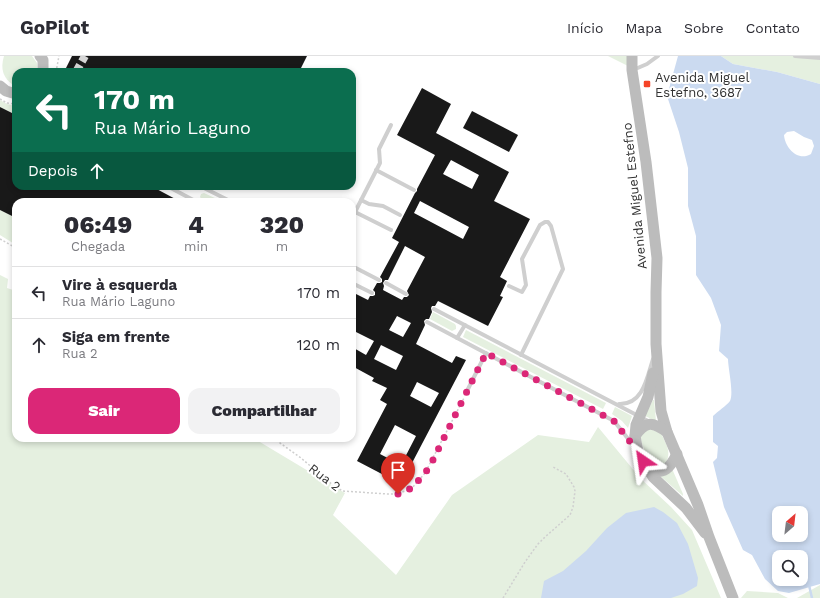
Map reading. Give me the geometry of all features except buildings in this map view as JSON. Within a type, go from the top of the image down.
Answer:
[{"type":"main road","points":[[40,56],[43,60],[43,68]]},
{"type":"main road","name":"Avenida Miguel Estefno","points":[[632,56],[632,70],[646,162],[657,258],[656,344],[661,411],[667,432],[703,516],[709,537],[733,598]]},
{"type":"main road","points":[[0,86],[6,91],[12,93]]},
{"type":"main road","name":"Avenida Miguel Estefno","points":[[656,344],[651,388],[636,425],[635,436],[638,452],[648,471],[660,485],[686,508],[709,537]]},
{"type":"main road","points":[[635,436],[643,426],[654,424],[667,432]]},
{"type":"main road","points":[[648,471],[656,472],[666,470],[677,454]]},
{"type":"lane","points":[[632,70],[647,64],[658,56]]},
{"type":"lane","points":[[796,56],[820,58]]},
{"type":"lane","points":[[356,210],[379,166],[381,161],[378,154],[379,149],[391,125]]},
{"type":"lane","points":[[376,170],[414,190]]},
{"type":"lane","points":[[174,190],[190,198]]},
{"type":"lane","points":[[208,190],[223,198]]},
{"type":"lane","points":[[361,200],[369,204],[383,206],[400,215]]},
{"type":"lane","points":[[356,212],[392,230]]},
{"type":"lane","points":[[509,286],[522,292],[526,285],[522,259],[540,225],[548,222],[551,226],[563,269],[521,355]]},
{"type":"lane","points":[[356,268],[378,280]]},
{"type":"lane","points":[[386,284],[406,294]]},
{"type":"lane","points":[[356,285],[372,293]]},
{"type":"lane","points":[[434,309],[654,424]]},
{"type":"lane","points":[[427,322],[614,421],[638,452]]},
{"type":"lane","points":[[457,338],[465,325]]},
{"type":"lane","points":[[466,393],[486,353]]},
{"type":"lane","points":[[617,404],[624,405],[636,400],[640,395],[654,359]]},
{"type":"path","points":[[57,68],[59,56]]},
{"type":"path","points":[[0,99],[7,103],[12,104]]},
{"type":"path","points":[[0,239],[12,246]]},
{"type":"path","name":"Rua 2","points":[[279,442],[334,486],[343,491],[398,494],[412,488],[425,473],[466,393]]},
{"type":"path","points":[[503,598],[538,544],[545,536],[566,520],[572,511],[575,491],[566,474],[553,467]]},
{"type":"green space","points":[[4,56],[32,56],[37,63],[37,68],[12,68],[12,84],[5,77],[2,65]]},
{"type":"green space","points":[[608,56],[628,56],[628,66]]},
{"type":"green space","points":[[721,56],[820,56],[820,84],[777,72],[733,64]]},
{"type":"green space","points":[[0,100],[12,105],[12,113],[0,107]]},
{"type":"green space","points":[[204,193],[215,198],[201,198],[201,194]]},
{"type":"green space","points":[[0,210],[12,216],[12,242],[0,235]]},
{"type":"green space","points":[[0,275],[8,279],[7,288],[12,290],[12,442],[260,442],[345,493],[333,515],[396,575],[452,495],[538,435],[589,442],[598,427],[641,479],[671,507],[692,530],[721,598],[0,598]]},
{"type":"green space","points":[[433,312],[455,324],[456,329],[452,331],[430,319]]},
{"type":"green space","points":[[466,330],[606,403],[603,409],[463,337]]},
{"type":"green space","points":[[654,400],[656,421],[645,416]]},
{"type":"green space","points":[[615,407],[632,416],[628,428],[622,421],[612,414]]},
{"type":"green space","points":[[647,428],[661,433],[668,449],[668,456],[665,466],[654,467],[645,452],[641,436]]},
{"type":"green space","points":[[672,470],[683,494],[683,496],[659,475]]},
{"type":"green space","points":[[820,585],[820,598],[797,598]]},
{"type":"green space","points":[[747,591],[778,593],[788,598],[741,598]]},
{"type":"water","points":[[678,56],[721,56],[733,64],[777,72],[820,84],[820,584],[789,593],[778,591],[773,586],[808,586],[808,550],[772,550],[772,585],[765,579],[752,555],[743,550],[724,507],[713,462],[717,458],[718,446],[713,442],[713,416],[730,401],[731,387],[728,359],[719,351],[721,325],[711,298],[696,275],[696,236],[688,206],[688,168],[679,132],[667,96]],"holes":[[[794,131],[812,140],[814,146],[811,154],[801,156],[797,155],[790,149],[784,135],[787,132]]]},
{"type":"water","points":[[654,507],[677,523],[688,544],[698,578],[697,586],[683,594],[671,598],[541,598],[544,581],[563,571],[586,551],[607,528],[626,513]]},
{"type":"waterway","points":[[809,585],[812,598]]},
{"type":"tunnel","points":[[78,68],[85,56]]},
{"type":"place","name":"Avenida Miguel Estefno, 3687","points":[[647,84]]},
{"type":"route","points":[[398,494],[412,488],[429,468],[486,353],[617,423],[643,461]]}]
